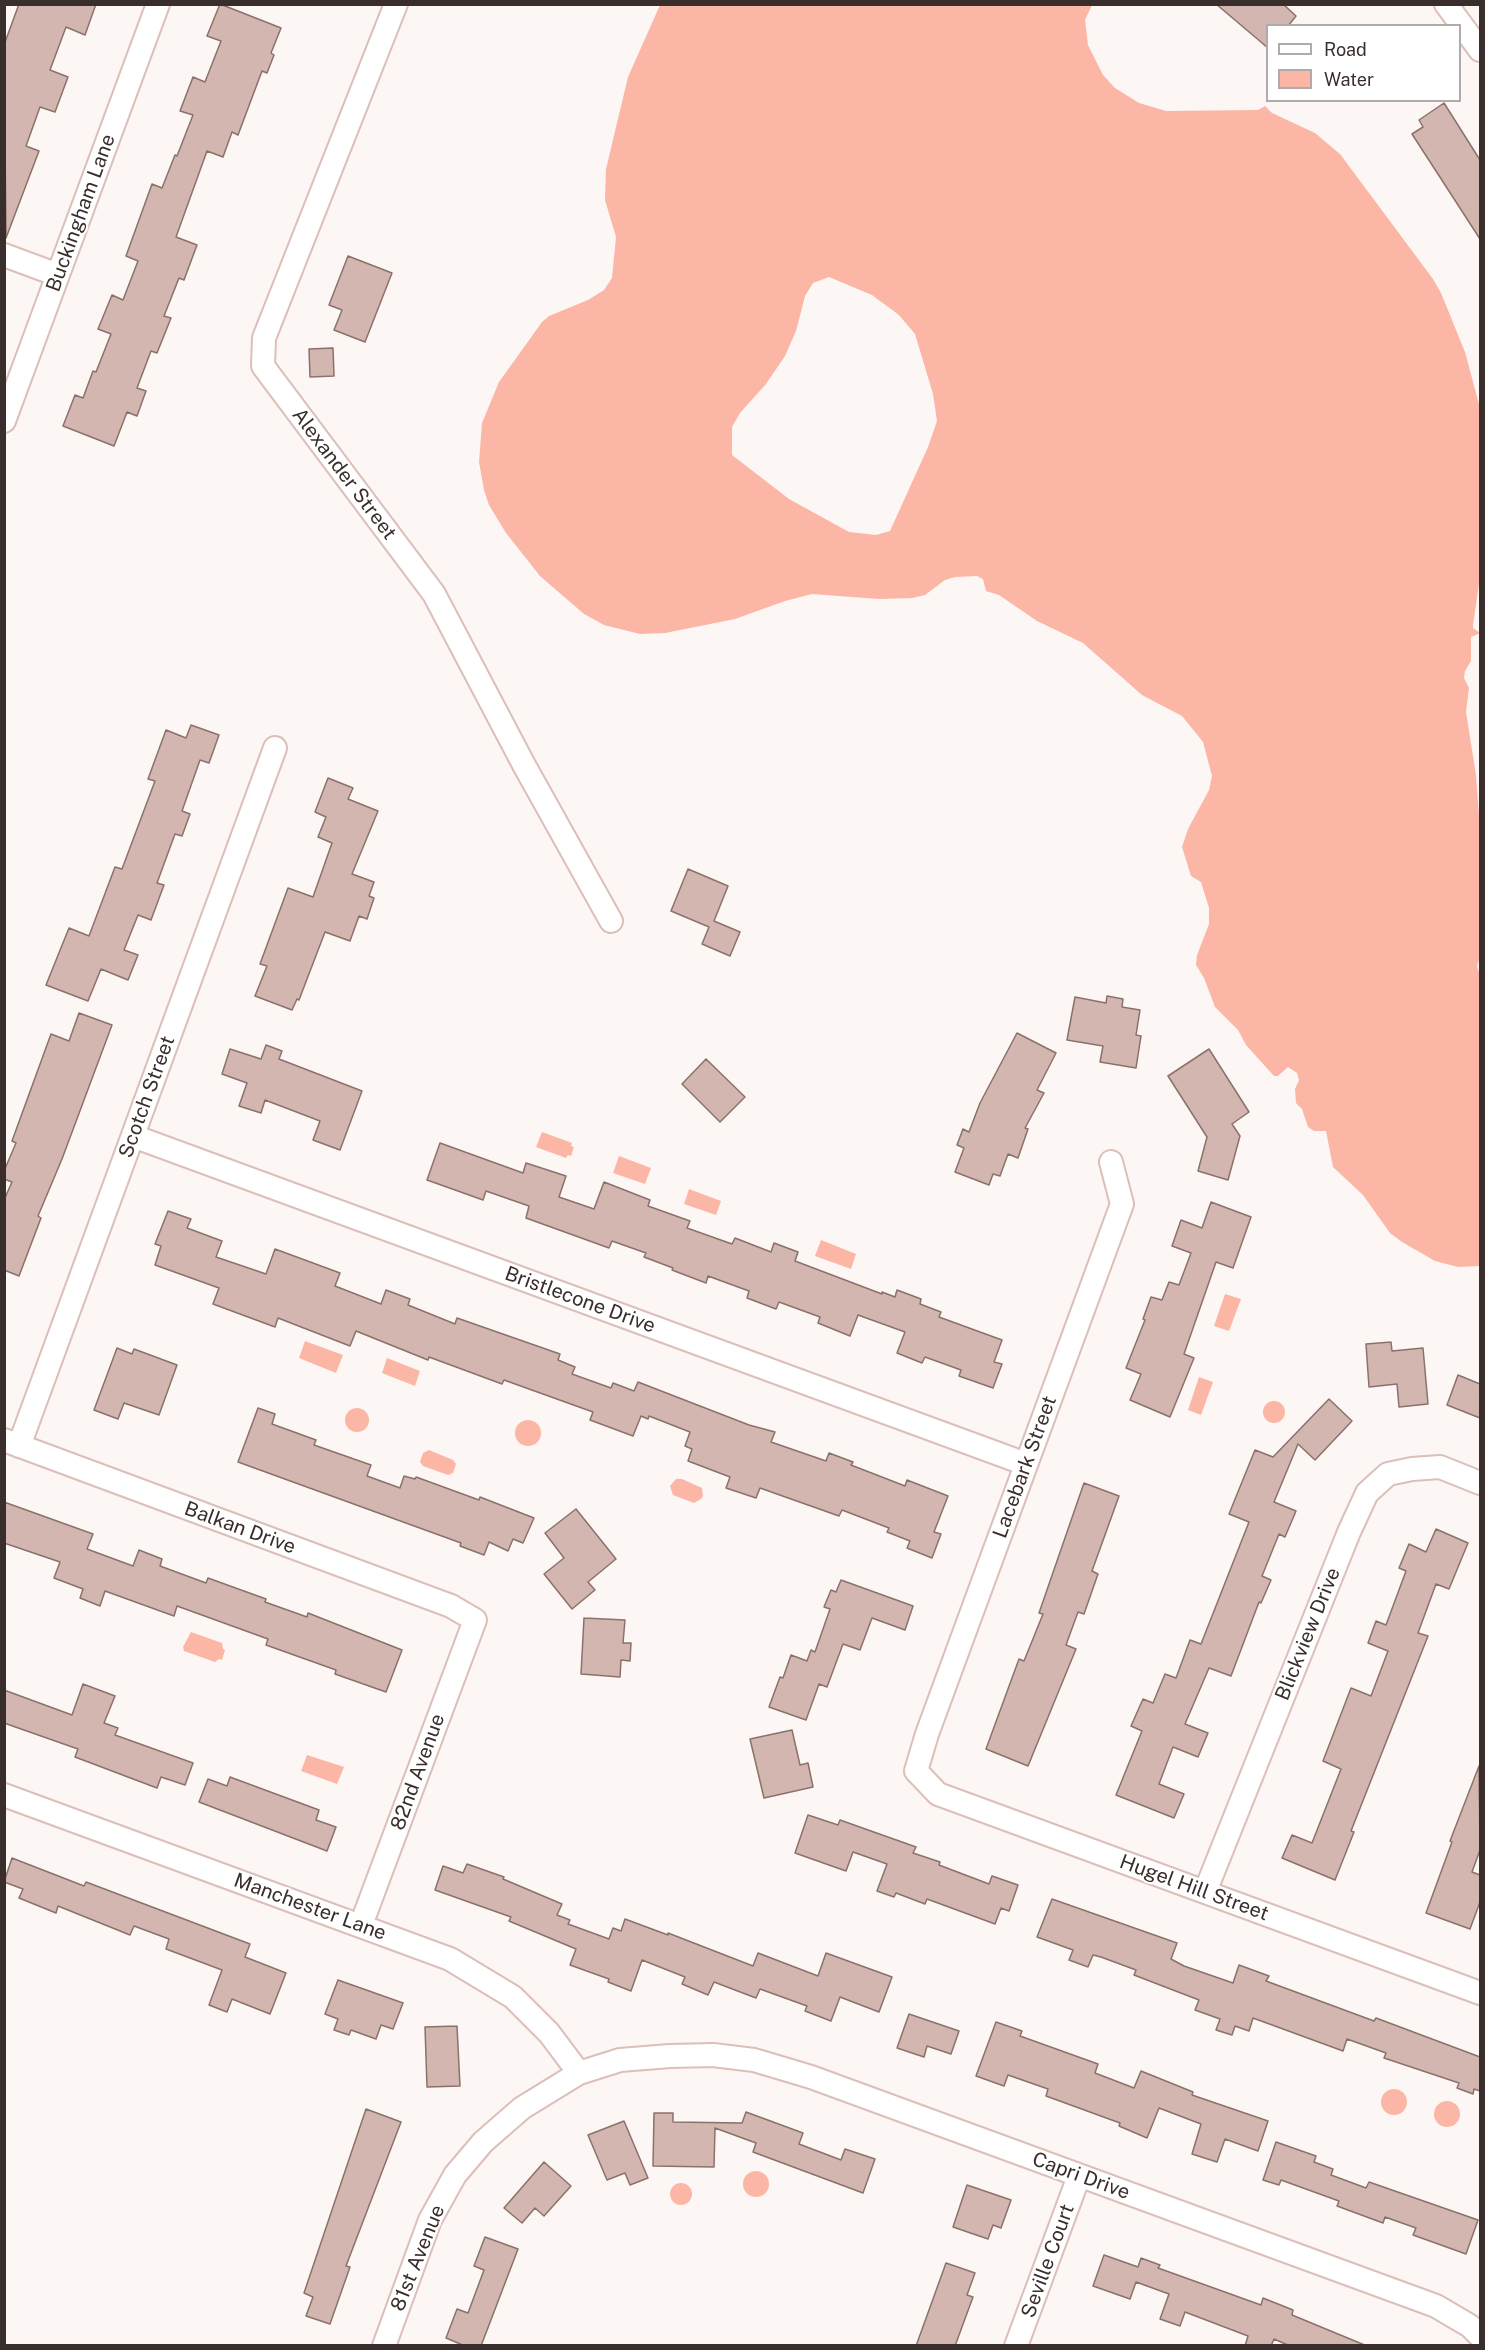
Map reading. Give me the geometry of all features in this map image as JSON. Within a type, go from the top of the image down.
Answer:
[{"type":"street","name":"Buckingham Lane","points":[[4,422],[158,4]]},
{"type":"street","name":"Alexander Street","points":[[396,4],[264,338],[263,366],[434,594],[524,765],[611,921]]},
{"type":"street","points":[[1446,4],[1461,24]]},
{"type":"street","points":[[1461,24],[1480,50]]},
{"type":"street","points":[[4,255],[58,276]]},
{"type":"street","name":"Scotch Street","points":[[12,1443],[133,1136],[275,748]]},
{"type":"street","name":"Bristlecone Drive","points":[[133,1136],[1026,1464]]},
{"type":"street","name":"Lacebark Street","points":[[916,1771],[1122,1204],[1111,1162]]},
{"type":"street","name":"Balkan Drive","points":[[12,1443],[451,1606],[475,1620]]},
{"type":"street","name":"Blickview Drive","points":[[1206,1892],[1349,1532],[1367,1493],[1388,1474],[1412,1469],[1440,1467],[1480,1483]]},
{"type":"street","name":"82nd Avenue","points":[[361,1925],[475,1620]]},
{"type":"street","name":"Hugel Hill Street","points":[[916,1771],[938,1794],[1480,1993]]},
{"type":"street","name":"Manchester Lane","points":[[4,1795],[450,1959],[513,1996],[549,2033],[579,2073]]},
{"type":"street","name":"Capri Drive","points":[[670,2056],[713,2055],[754,2060],[811,2077],[1436,2306],[1470,2326],[1480,2336]]},
{"type":"street","name":"81st Avenue","points":[[384,2346],[430,2220],[455,2175],[483,2142],[522,2108],[579,2073],[620,2060],[670,2056]]},
{"type":"street","name":"Seville Court","points":[[1016,2346],[1079,2176]]},
{"type":"water","points":[[660,5],[1092,5],[1085,20],[1088,45],[1103,75],[1115,88],[1139,103],[1166,111],[1258,110],[1265,106],[1272,113],[1315,133],[1340,154],[1433,279],[1465,352],[1480,408],[1480,577],[1473,628],[1480,633],[1471,637],[1471,661],[1464,678],[1469,688],[1466,712],[1476,775],[1480,829],[1480,957],[1477,966],[1480,975],[1480,1266],[1458,1267],[1435,1261],[1390,1233],[1363,1195],[1333,1167],[1326,1131],[1314,1131],[1308,1127],[1302,1109],[1296,1103],[1295,1089],[1299,1080],[1297,1073],[1288,1067],[1278,1076],[1274,1076],[1246,1045],[1238,1030],[1215,1007],[1204,978],[1196,965],[1197,955],[1209,924],[1209,908],[1201,882],[1191,876],[1182,847],[1188,829],[1209,790],[1212,776],[1203,742],[1182,716],[1142,695],[1083,643],[1037,621],[999,595],[986,591],[983,579],[977,576],[945,580],[925,595],[912,598],[879,599],[812,594],[735,619],[665,633],[640,634],[604,625],[584,614],[540,576],[506,533],[489,505],[484,490],[479,462],[482,423],[499,382],[542,322],[549,316],[588,300],[604,290],[612,278],[616,237],[605,200],[606,169],[628,77]],"holes":[[[829,277],[872,295],[899,315],[915,334],[933,394],[937,421],[928,447],[890,531],[876,535],[849,532],[789,499],[732,455],[732,427],[740,413],[766,384],[785,356],[796,331],[805,296],[813,283]]]},
{"type":"water","points":[[542,1132],[572,1143],[571,1146],[574,1147],[571,1156],[568,1155],[566,1158],[536,1147]]},
{"type":"water","points":[[619,1156],[651,1168],[645,1184],[613,1173]]},
{"type":"water","points":[[689,1189],[721,1201],[716,1215],[684,1204]]},
{"type":"water","points":[[821,1240],[856,1254],[851,1269],[815,1256]]},
{"type":"water","points":[[1225,1294],[1241,1299],[1229,1331],[1214,1326]]},
{"type":"water","points":[[305,1341],[343,1355],[336,1373],[299,1358]]},
{"type":"water","points":[[387,1358],[420,1371],[415,1386],[382,1373]]},
{"type":"water","points":[[1199,1377],[1213,1382],[1201,1415],[1188,1410]]},
{"type":"water","points":[[1274,1401],[1282,1404],[1285,1412],[1282,1420],[1274,1423],[1266,1420],[1263,1412],[1266,1404]]},
{"type":"water","points":[[357,1408],[365,1412],[369,1420],[365,1428],[357,1432],[349,1428],[345,1420],[349,1412]]},
{"type":"water","points":[[528,1420],[537,1424],[541,1433],[537,1442],[528,1446],[519,1442],[515,1433],[519,1424]]},
{"type":"water","points":[[429,1450],[453,1460],[456,1464],[453,1473],[448,1475],[423,1466],[420,1462],[423,1453]]},
{"type":"water","points":[[676,1479],[682,1479],[702,1488],[701,1499],[694,1503],[673,1495],[670,1486]]},
{"type":"water","points":[[191,1632],[222,1643],[225,1650],[222,1660],[215,1662],[184,1651],[183,1647]]},
{"type":"water","points":[[307,1755],[344,1767],[337,1784],[301,1771]]},
{"type":"water","points":[[1394,2089],[1404,2092],[1407,2102],[1404,2112],[1394,2115],[1384,2112],[1381,2102],[1384,2092]]},
{"type":"water","points":[[1447,2101],[1456,2105],[1460,2114],[1456,2123],[1447,2127],[1438,2123],[1434,2114],[1438,2105]]},
{"type":"water","points":[[756,2171],[765,2175],[769,2184],[765,2193],[756,2197],[747,2193],[743,2184],[747,2175]]},
{"type":"water","points":[[677,2183],[685,2183],[692,2190],[692,2198],[685,2205],[677,2205],[670,2198],[670,2190]]},
{"type":"building","points":[[19,4],[96,4],[85,35],[66,27],[50,70],[68,77],[55,112],[40,107],[26,146],[39,151],[6,238],[4,45]]},
{"type":"building","points":[[220,4],[281,28],[271,53],[274,55],[267,73],[262,71],[238,135],[232,132],[223,157],[207,151],[176,237],[197,245],[184,280],[179,278],[164,316],[171,318],[157,353],[151,351],[137,388],[146,391],[137,416],[127,412],[114,446],[63,426],[75,395],[83,398],[111,334],[98,329],[112,295],[123,300],[138,261],[126,256],[152,184],[162,188],[193,115],[180,111],[193,77],[205,82],[221,41],[207,36]]},
{"type":"building","points":[[1216,4],[1283,4],[1296,16],[1290,24],[1266,24],[1266,46]]},
{"type":"building","points":[[1444,103],[1480,160],[1480,239],[1412,134],[1423,127],[1419,120]]},
{"type":"building","points":[[348,256],[392,273],[365,342],[334,330],[342,310],[329,305]]},
{"type":"building","points":[[333,348],[334,376],[310,377],[309,349]]},
{"type":"building","points":[[191,725],[219,735],[209,763],[200,760],[182,811],[190,814],[182,836],[175,834],[157,883],[164,885],[151,920],[138,915],[124,950],[138,955],[128,980],[101,969],[88,1001],[46,985],[69,928],[89,936],[115,867],[122,869],[155,781],[148,779],[166,730],[186,738]]},
{"type":"building","points":[[328,778],[353,788],[348,799],[378,811],[352,874],[374,882],[369,896],[374,898],[367,919],[359,916],[350,941],[325,932],[299,1000],[297,999],[292,1010],[255,996],[267,966],[260,964],[288,888],[313,897],[332,843],[318,837],[326,817],[315,812]]},
{"type":"building","points":[[688,869],[728,886],[714,921],[740,932],[730,956],[702,944],[709,927],[671,911]]},
{"type":"building","points":[[1107,996],[1123,999],[1122,1007],[1140,1010],[1136,1035],[1141,1036],[1136,1068],[1100,1062],[1103,1046],[1067,1040],[1075,997],[1106,1003]]},
{"type":"building","points":[[79,1013],[112,1025],[38,1216],[41,1218],[19,1276],[4,1270],[4,1200],[12,1182],[4,1179],[4,1171],[16,1143],[12,1141],[51,1034],[69,1041]]},
{"type":"building","points":[[1017,1033],[1056,1053],[1037,1090],[1044,1093],[1025,1128],[1028,1129],[1018,1158],[1008,1154],[1000,1176],[993,1174],[989,1185],[955,1172],[964,1148],[957,1145],[963,1129],[969,1132],[980,1103]]},
{"type":"building","points":[[266,1045],[282,1051],[279,1059],[362,1091],[340,1150],[313,1140],[320,1121],[265,1100],[261,1113],[239,1106],[247,1083],[222,1074],[230,1049],[261,1059]]},
{"type":"building","points":[[1209,1049],[1249,1112],[1232,1124],[1240,1136],[1228,1180],[1198,1171],[1207,1137],[1168,1076]]},
{"type":"building","points":[[706,1059],[745,1097],[720,1122],[682,1084]]},
{"type":"building","points":[[440,1143],[523,1173],[526,1163],[566,1176],[559,1197],[594,1209],[604,1182],[650,1200],[648,1206],[690,1221],[687,1228],[732,1244],[735,1238],[771,1252],[774,1243],[798,1252],[795,1261],[882,1294],[882,1292],[895,1297],[897,1290],[921,1299],[920,1304],[941,1312],[939,1317],[1002,1340],[994,1362],[1002,1364],[993,1388],[959,1376],[961,1370],[925,1357],[922,1363],[897,1353],[905,1332],[858,1315],[850,1336],[818,1323],[820,1317],[779,1302],[776,1309],[747,1298],[749,1291],[708,1276],[706,1283],[644,1257],[646,1253],[612,1241],[609,1248],[526,1218],[529,1206],[486,1191],[483,1200],[427,1180]]},
{"type":"building","points":[[1211,1202],[1251,1217],[1233,1268],[1216,1262],[1184,1354],[1194,1358],[1170,1417],[1130,1400],[1141,1374],[1126,1368],[1145,1320],[1143,1319],[1151,1297],[1162,1300],[1169,1282],[1179,1285],[1191,1253],[1172,1246],[1181,1220],[1202,1228]]},
{"type":"building","points":[[168,1211],[191,1219],[187,1228],[222,1241],[216,1257],[266,1274],[275,1249],[340,1273],[335,1286],[381,1304],[386,1290],[410,1299],[408,1305],[455,1324],[457,1318],[560,1354],[558,1360],[575,1367],[572,1374],[611,1388],[613,1383],[634,1391],[638,1382],[749,1425],[775,1432],[771,1442],[826,1461],[829,1453],[853,1462],[851,1465],[905,1486],[907,1480],[948,1496],[934,1532],[941,1534],[932,1558],[907,1548],[910,1541],[887,1532],[889,1528],[842,1510],[839,1516],[760,1488],[756,1498],[726,1488],[730,1477],[688,1461],[692,1449],[685,1446],[690,1432],[649,1416],[648,1419],[641,1416],[633,1436],[590,1420],[593,1412],[504,1380],[502,1384],[429,1357],[428,1360],[356,1331],[350,1346],[278,1318],[275,1327],[213,1304],[219,1288],[155,1265],[161,1246],[155,1244]]},
{"type":"building","points":[[1391,1342],[1392,1351],[1423,1348],[1428,1404],[1399,1407],[1397,1384],[1369,1387],[1366,1344]]},
{"type":"building","points":[[117,1348],[132,1354],[134,1349],[177,1365],[159,1415],[124,1403],[118,1419],[94,1410]]},
{"type":"building","points":[[1458,1375],[1480,1384],[1480,1418],[1447,1405]]},
{"type":"building","points":[[1329,1399],[1352,1421],[1315,1460],[1298,1444],[1274,1502],[1296,1511],[1285,1537],[1279,1534],[1262,1576],[1271,1580],[1261,1603],[1259,1602],[1231,1676],[1209,1668],[1185,1724],[1208,1733],[1198,1757],[1173,1747],[1159,1784],[1184,1794],[1174,1818],[1116,1795],[1142,1731],[1131,1726],[1143,1699],[1153,1703],[1165,1674],[1176,1678],[1190,1640],[1201,1644],[1249,1522],[1229,1514],[1255,1450],[1273,1457]]},
{"type":"building","points":[[258,1408],[275,1414],[272,1424],[316,1440],[314,1445],[371,1465],[367,1476],[400,1488],[404,1476],[415,1479],[416,1477],[479,1500],[480,1497],[534,1518],[523,1543],[513,1539],[508,1551],[489,1542],[484,1555],[460,1546],[461,1543],[238,1462]]},
{"type":"building","points":[[1084,1483],[1119,1496],[1092,1571],[1098,1574],[1084,1614],[1078,1612],[1066,1645],[1076,1649],[1028,1766],[986,1749],[1019,1659],[1024,1661],[1043,1614],[1039,1613]]},
{"type":"building","points":[[4,1502],[93,1534],[87,1549],[133,1566],[139,1550],[162,1559],[160,1566],[206,1583],[208,1578],[266,1599],[265,1602],[307,1617],[308,1613],[402,1650],[386,1692],[335,1674],[336,1670],[266,1645],[268,1639],[177,1606],[174,1616],[105,1591],[100,1606],[80,1598],[83,1589],[54,1578],[60,1562],[4,1543]]},
{"type":"building","points":[[576,1509],[616,1559],[588,1582],[595,1590],[572,1609],[544,1574],[564,1558],[545,1533]]},
{"type":"building","points":[[1436,1529],[1468,1543],[1449,1589],[1436,1584],[1418,1633],[1428,1636],[1351,1831],[1354,1832],[1335,1880],[1282,1858],[1292,1835],[1312,1843],[1341,1769],[1323,1761],[1351,1688],[1371,1696],[1388,1651],[1368,1643],[1376,1621],[1386,1625],[1406,1571],[1399,1568],[1409,1544],[1426,1552]]},
{"type":"building","points":[[841,1580],[913,1606],[905,1630],[872,1618],[860,1650],[843,1644],[827,1687],[819,1684],[806,1720],[769,1707],[791,1655],[807,1661],[811,1650],[815,1652],[830,1609],[824,1607],[831,1590],[836,1592]]},
{"type":"building","points":[[584,1618],[625,1620],[623,1643],[631,1643],[630,1661],[621,1660],[620,1677],[581,1674]]},
{"type":"building","points":[[83,1684],[115,1696],[104,1723],[118,1728],[115,1735],[193,1763],[185,1785],[161,1777],[157,1788],[75,1757],[78,1749],[4,1723],[4,1690],[72,1715]]},
{"type":"building","points":[[792,1730],[800,1765],[808,1763],[813,1787],[764,1798],[750,1739]]},
{"type":"building","points":[[1479,1766],[1480,1850],[1472,1872],[1480,1875],[1480,1902],[1470,1929],[1426,1913],[1452,1842],[1450,1841]]},
{"type":"building","points":[[230,1777],[319,1810],[316,1820],[336,1827],[327,1851],[199,1802],[208,1779],[227,1786]]},
{"type":"building","points":[[808,1815],[838,1825],[840,1820],[916,1847],[913,1853],[940,1862],[939,1865],[989,1884],[992,1876],[1018,1885],[1009,1911],[1001,1908],[995,1924],[927,1899],[925,1904],[896,1893],[894,1897],[877,1891],[887,1864],[853,1852],[846,1871],[795,1853]]},
{"type":"building","points":[[12,1858],[84,1886],[86,1882],[250,1944],[245,1957],[286,1973],[270,2014],[232,1999],[227,2012],[209,2005],[222,1970],[166,1949],[169,1939],[134,1926],[130,1935],[58,1906],[56,1913],[19,1898],[23,1889],[4,1882]]},
{"type":"building","points":[[467,1864],[504,1877],[503,1879],[562,1904],[557,1915],[570,1920],[568,1924],[609,1939],[613,1928],[621,1931],[625,1919],[753,1966],[758,1953],[818,1976],[826,1953],[892,1977],[879,2012],[840,1997],[831,2021],[805,2011],[807,2006],[760,1989],[756,1998],[714,1982],[708,1995],[682,1984],[685,1977],[642,1960],[631,1991],[608,1982],[609,1979],[570,1965],[576,1949],[509,1921],[511,1917],[435,1890],[443,1866],[463,1873]]},
{"type":"building","points":[[1052,1899],[1177,1943],[1171,1959],[1184,1966],[1233,1983],[1239,1965],[1269,1976],[1266,1981],[1374,2021],[1376,2018],[1480,2057],[1480,2091],[1474,2089],[1473,2094],[1457,2088],[1459,2083],[1384,2058],[1386,2053],[1347,2039],[1343,2051],[1253,2018],[1249,2031],[1235,2026],[1232,2035],[1216,2030],[1220,2019],[1195,2010],[1199,2000],[1134,1975],[1136,1970],[1101,1957],[1093,1955],[1088,1967],[1069,1960],[1073,1950],[1037,1937]]},
{"type":"building","points":[[338,1980],[403,2003],[393,2029],[381,2025],[376,2039],[351,2030],[349,2035],[334,2030],[338,2019],[325,2014]]},
{"type":"building","points":[[909,2014],[959,2031],[951,2054],[927,2046],[924,2057],[897,2048]]},
{"type":"building","points":[[996,2022],[1022,2031],[1020,2036],[1098,2064],[1095,2073],[1134,2088],[1141,2071],[1193,2092],[1192,2095],[1268,2121],[1258,2151],[1225,2139],[1217,2162],[1192,2154],[1201,2124],[1159,2108],[1147,2138],[1119,2126],[1120,2123],[1046,2096],[1048,2089],[1008,2075],[1004,2086],[976,2076]]},
{"type":"building","points":[[457,2026],[460,2086],[427,2087],[425,2027]]},
{"type":"building","points":[[366,2109],[401,2122],[346,2266],[350,2267],[330,2324],[306,2316],[313,2297],[304,2293]]},
{"type":"building","points":[[746,2112],[803,2133],[799,2144],[841,2160],[845,2149],[875,2159],[863,2193],[753,2152],[756,2143],[715,2128],[714,2167],[653,2166],[654,2113],[673,2113],[673,2122],[742,2123]]},
{"type":"building","points":[[624,2121],[648,2178],[630,2185],[625,2173],[607,2180],[588,2135]]},
{"type":"building","points":[[1276,2142],[1316,2156],[1314,2162],[1333,2169],[1331,2175],[1366,2188],[1369,2182],[1478,2220],[1466,2254],[1413,2235],[1416,2228],[1385,2217],[1383,2223],[1337,2206],[1339,2201],[1281,2180],[1279,2185],[1263,2180]]},
{"type":"building","points":[[544,2162],[571,2186],[544,2216],[535,2208],[522,2223],[504,2208]]},
{"type":"building","points":[[967,2185],[1011,2200],[1001,2228],[993,2225],[988,2239],[953,2227]]},
{"type":"building","points":[[485,2237],[518,2249],[481,2346],[465,2346],[446,2338],[457,2309],[468,2313],[484,2270],[474,2266]]},
{"type":"building","points":[[1104,2255],[1138,2267],[1141,2258],[1160,2265],[1158,2268],[1261,2305],[1263,2298],[1293,2310],[1292,2315],[1367,2346],[1290,2346],[1274,2339],[1271,2346],[1245,2346],[1248,2336],[1185,2312],[1180,2326],[1160,2319],[1169,2294],[1136,2282],[1130,2299],[1093,2286]]},
{"type":"building","points":[[946,2263],[975,2273],[967,2295],[973,2297],[955,2346],[916,2346]]}]
